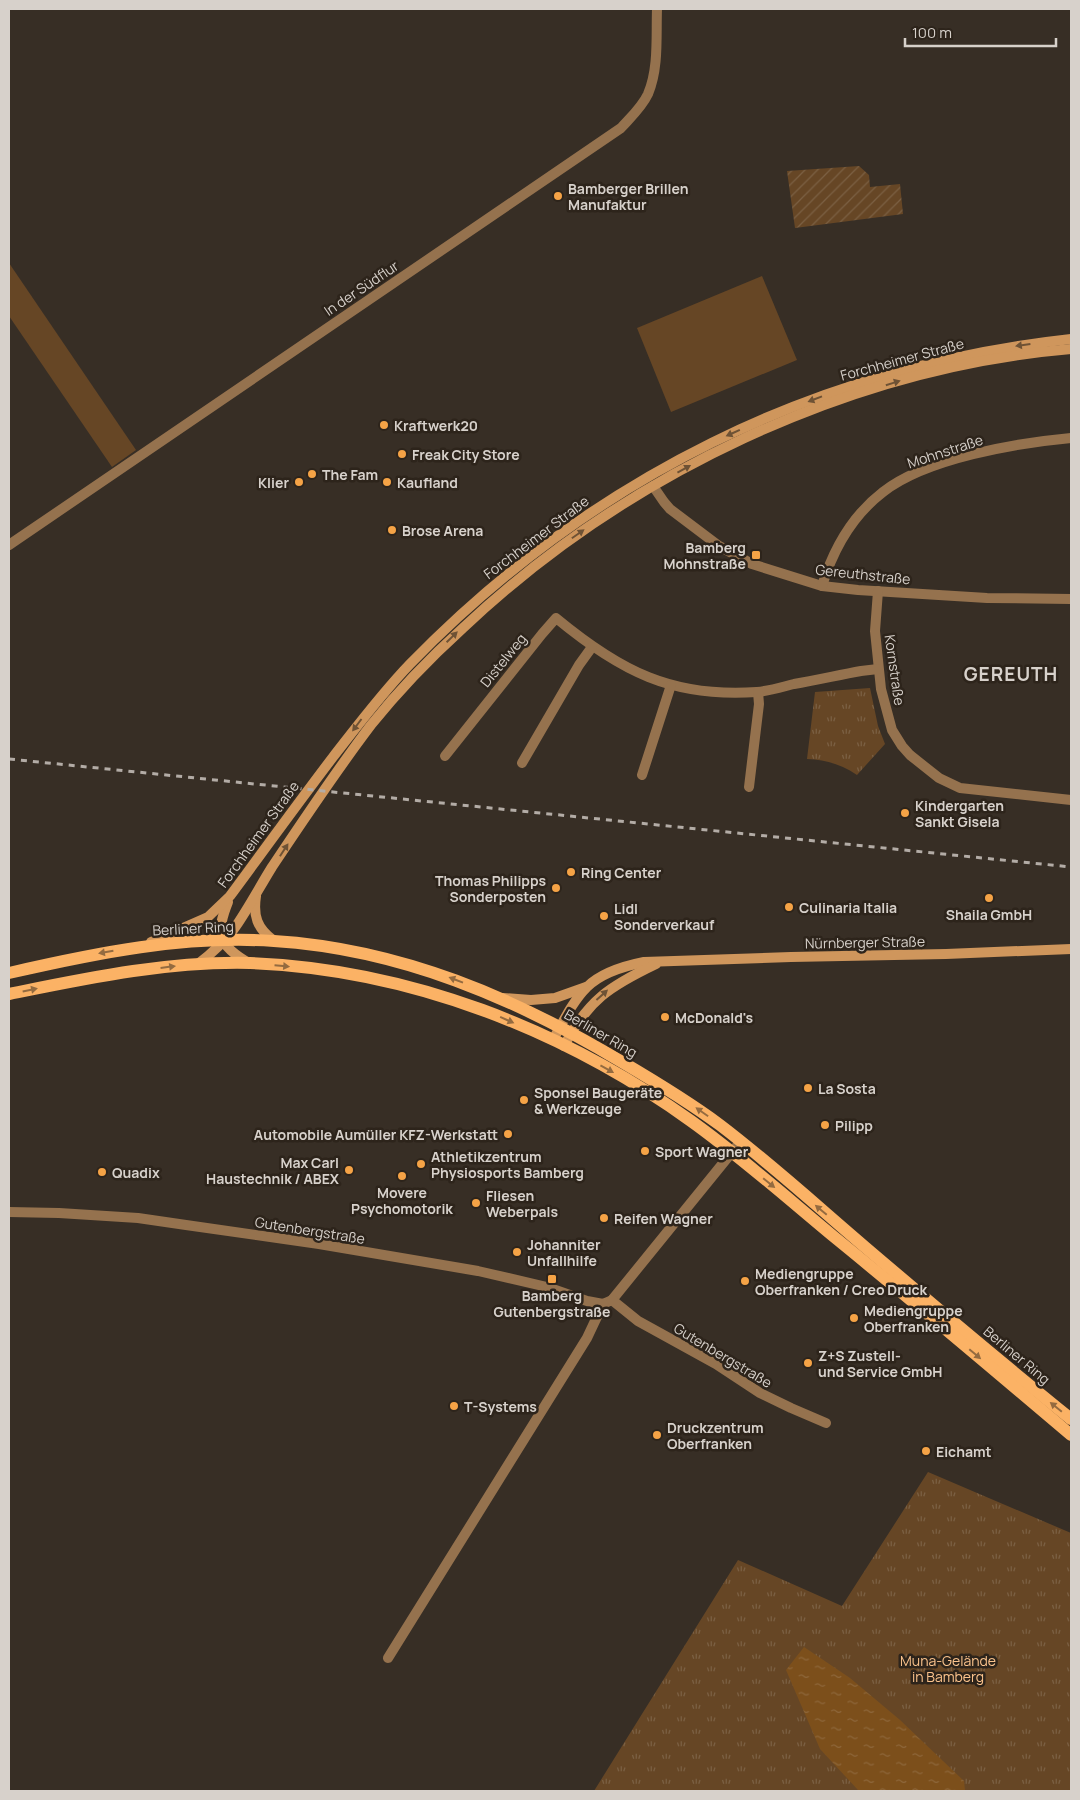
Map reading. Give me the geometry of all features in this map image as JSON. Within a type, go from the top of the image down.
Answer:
[{"type":"main road","name":"Berliner Ring","points":[[9,973],[77,957],[141,946],[198,940],[273,940],[366,953],[405,962],[501,998],[566,1029],[698,1109],[741,1141],[1002,1363],[1071,1419]]},
{"type":"main road","name":"Berliner Ring","points":[[9,994],[123,972],[198,964],[249,963],[322,970],[401,985],[489,1012],[553,1040],[606,1068],[651,1094],[691,1121],[907,1296],[1071,1435]]},
{"type":"street","name":"In der Südflur","points":[[9,545],[621,128],[636,112],[647,96],[653,81],[657,9]]},
{"type":"street","name":"Forchheimer Straße","points":[[141,946],[208,916],[230,896],[298,802],[365,715],[410,664],[469,607],[506,575],[582,518],[664,468],[712,442],[777,413],[840,389],[910,368],[984,351],[1071,339]]},
{"type":"street","name":"Forchheimer Straße","points":[[198,964],[234,929],[257,891],[345,760],[372,724],[418,672],[482,609],[529,570],[590,526],[653,486],[715,452],[846,398],[912,377],[948,368],[1022,354],[1071,349]]},
{"type":"street","name":"Mohnstraße","points":[[822,586],[840,543],[851,526],[866,507],[884,491],[906,478],[936,466],[970,456],[1030,443],[1071,438]]},
{"type":"street","name":"Gereuthstraße","points":[[653,486],[670,509],[719,546],[752,564],[822,586],[987,598],[1071,599]]},
{"type":"street","name":"Kornstraße","points":[[878,591],[875,631],[878,669],[892,730],[910,755],[934,775],[949,784],[970,790],[1071,800]]},
{"type":"street","name":"Distelweg","points":[[444,756],[556,618],[592,647],[631,669],[671,686],[707,691],[758,692],[878,669]]},
{"type":"street","points":[[522,763],[579,665],[592,647]]},
{"type":"street","points":[[642,775],[671,686]]},
{"type":"street","points":[[749,787],[759,704],[758,692]]},
{"type":"street","points":[[257,891],[256,918],[260,928],[273,940]]},
{"type":"street","points":[[230,896],[220,930],[224,940],[234,954],[249,963]]},
{"type":"street","name":"Nürnberger Straße","points":[[564,1046],[568,1012],[587,986],[608,973],[644,962],[1071,949]]},
{"type":"street","name":"Nürnberger Straße","points":[[566,1029],[609,989],[660,962]]},
{"type":"street","points":[[501,998],[531,1000],[555,998],[587,986]]},
{"type":"street","points":[[553,1040],[566,1029]]},
{"type":"street","points":[[388,1658],[587,1338],[607,1302],[741,1141]]},
{"type":"street","name":"Gutenbergstraße","points":[[9,1212],[138,1218],[310,1243],[478,1271],[548,1287],[588,1301],[607,1302],[716,1364],[767,1396],[804,1414],[826,1422]]},
{"type":"green space","points":[[859,166],[869,175],[870,187],[900,184],[903,214],[795,228],[787,171]]},
{"type":"green space","points":[[9,263],[136,450],[112,467],[9,316]]},
{"type":"green space","points":[[762,276],[797,360],[671,412],[637,328]]},
{"type":"green space","points":[[870,688],[878,726],[885,744],[857,775],[833,763],[807,759],[815,692]]},
{"type":"green space","name":"Muna-Gelände in Bamberg","points":[[928,1472],[1071,1533],[1071,1791],[594,1791],[738,1560],[842,1606]]},
{"type":"water","points":[[804,1647],[850,1678],[900,1720],[964,1781],[965,1791],[859,1791],[820,1749],[786,1670]]},
{"type":"railway","points":[[9,759],[1071,867]]},
{"type":"place","name":"Bamberger Brillen Manufaktur","points":[[558,196]]},
{"type":"place","name":"Kraftwerk20","points":[[384,425]]},
{"type":"place","name":"Freak City Store","points":[[402,454]]},
{"type":"place","name":"The Fam","points":[[312,474]]},
{"type":"place","name":"Klier","points":[[299,482]]},
{"type":"place","name":"Kaufland","points":[[387,482]]},
{"type":"place","name":"Brose Arena","points":[[392,530]]},
{"type":"place","name":"Bamberg Mohnstraße","points":[[756,555]]},
{"type":"place","name":"Kindergarten Sankt Gisela","points":[[905,813]]},
{"type":"place","name":"Ring Center","points":[[571,872]]},
{"type":"place","name":"Thomas Philipps Sonderposten","points":[[556,888]]},
{"type":"place","name":"Shaila GmbH","points":[[989,898]]},
{"type":"place","name":"Culinaria Italia","points":[[789,907]]},
{"type":"place","name":"Lidl Sonderverkauf","points":[[604,916]]},
{"type":"place","name":"McDonald's","points":[[665,1017]]},
{"type":"place","name":"La Sosta","points":[[808,1088]]},
{"type":"place","name":"Sponsel Baugeräte & Werkzeuge","points":[[524,1100]]},
{"type":"place","name":"Pilipp","points":[[825,1125]]},
{"type":"place","name":"Automobile Aumüller KFZ-Werkstatt","points":[[508,1134]]},
{"type":"place","name":"Sport Wagner","points":[[645,1151]]},
{"type":"place","name":"Athletikzentrum Physiosports Bamberg","points":[[421,1164]]},
{"type":"place","name":"Max Carl Haustechnik / ABEX","points":[[349,1170]]},
{"type":"place","name":"Quadix","points":[[102,1172]]},
{"type":"place","name":"Movere Psychomotorik","points":[[402,1176]]},
{"type":"place","name":"Fliesen Weberpals","points":[[476,1203]]},
{"type":"place","name":"Reifen Wagner","points":[[604,1218]]},
{"type":"place","name":"Johanniter Unfallhilfe","points":[[517,1252]]},
{"type":"place","name":"Bamberg Gutenbergstraße","points":[[552,1279]]},
{"type":"place","name":"Mediengruppe Oberfranken / Creo Druck","points":[[745,1281]]},
{"type":"place","name":"Mediengruppe Oberfranken","points":[[854,1318]]},
{"type":"place","name":"Z+S Zustell- und Service GmbH","points":[[808,1363]]},
{"type":"place","name":"T-Systems","points":[[454,1406]]},
{"type":"place","name":"Druckzentrum Oberfranken","points":[[657,1435]]},
{"type":"place","name":"Eichamt","points":[[926,1451]]},
{"type":"district","name":"GEREUTH","points":[[1011,674]]}]
